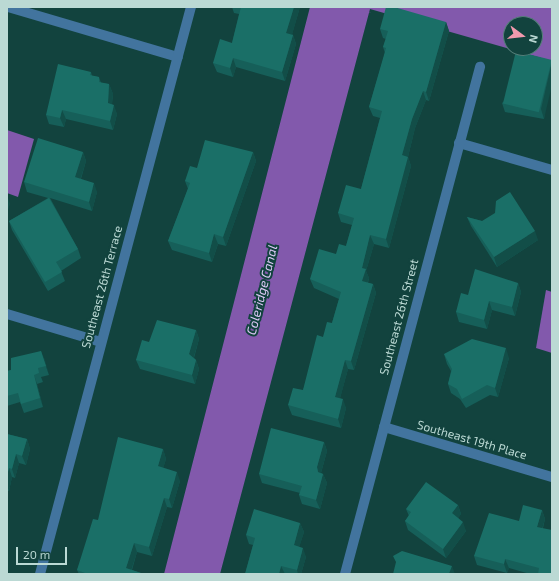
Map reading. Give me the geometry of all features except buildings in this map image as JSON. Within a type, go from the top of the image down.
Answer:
[{"type":"street","points":[[8,7],[178,57]]},
{"type":"street","name":"Southeast 26th Terrace","points":[[40,574],[191,7]]},
{"type":"street","name":"Southeast 26th Street","points":[[345,574],[480,67]]},
{"type":"street","points":[[459,143],[552,170]]},
{"type":"street","points":[[7,314],[101,342]]},
{"type":"street","name":"Southeast 19th Place","points":[[384,427],[552,477]]},
{"type":"water","name":"Coleridge Canal","points":[[310,7],[552,7],[552,61],[534,56],[543,56],[543,16],[503,16],[503,47],[370,9],[220,574],[164,574]]},
{"type":"water","points":[[7,130],[34,139],[18,197],[7,193]]},
{"type":"water","points":[[546,290],[552,292],[552,353],[536,348]]}]
